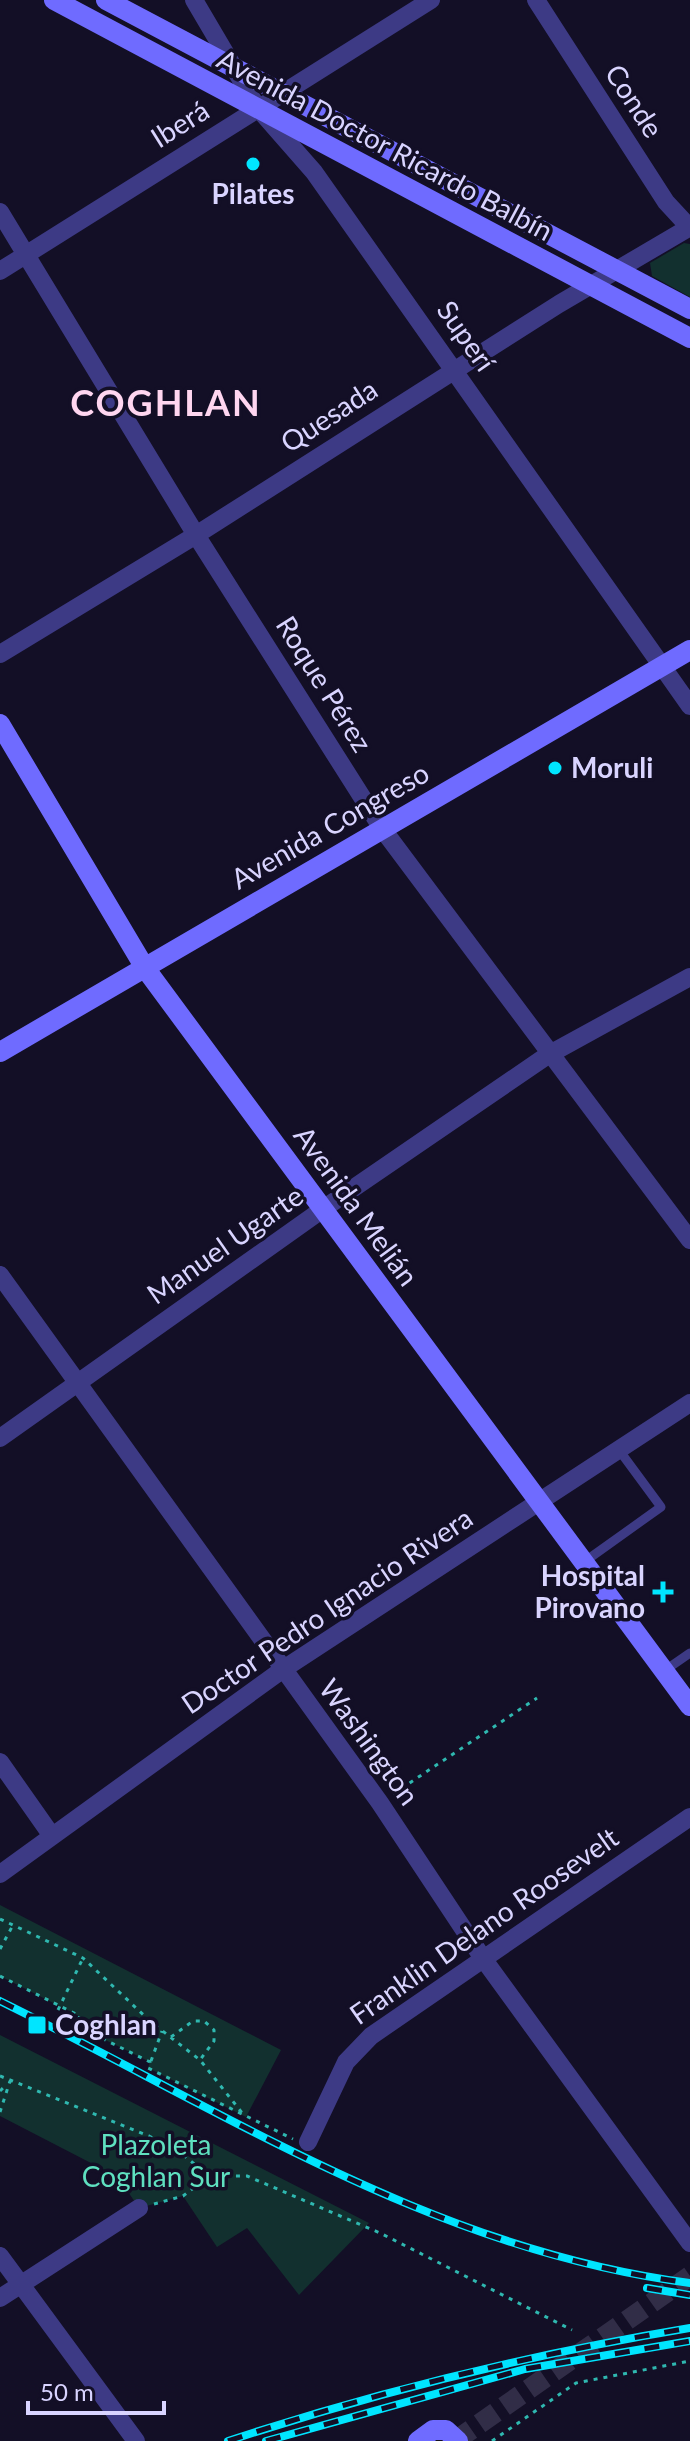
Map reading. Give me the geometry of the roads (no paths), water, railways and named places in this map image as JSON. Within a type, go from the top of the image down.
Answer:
[{"type":"main road","name":"Avenida Doctor Ricardo Balbín","points":[[54,0],[690,338]]},
{"type":"main road","name":"Avenida Doctor Ricardo Balbín","points":[[106,0],[235,71],[690,309]]},
{"type":"main road","name":"Avenida Congreso","points":[[0,1052],[381,827],[690,650]]},
{"type":"main road","name":"Avenida Melián","points":[[0,724],[145,968],[690,1706]]},
{"type":"main road","points":[[418,2441],[433,2430],[446,2430],[458,2441]]},
{"type":"street","name":"Superí","points":[[194,0],[257,107],[314,172],[690,706]]},
{"type":"street","name":"Iberá","points":[[0,271],[431,0]]},
{"type":"street","name":"Conde","points":[[536,0],[666,202],[690,228]]},
{"type":"street","name":"Roque Pérez","points":[[0,212],[196,535],[381,827],[548,1055],[690,1240]]},
{"type":"street","name":"Quesada","points":[[0,654],[196,535],[617,270],[690,228]]},
{"type":"street","name":"Manuel Ugarte","points":[[0,1438],[323,1209],[548,1055],[690,977]]},
{"type":"street","name":"Washington","points":[[0,1275],[76,1385],[380,1803],[482,1957],[690,2243]]},
{"type":"street","name":"Doctor Pedro Ignacio Rivera","points":[[0,1874],[282,1670],[690,1403]]},
{"type":"street","points":[[0,1762],[52,1836]]},
{"type":"street","name":"Franklin Delano Roosevelt","points":[[299,2140],[356,2050],[482,1957],[690,1817]]},
{"type":"street","points":[[0,2298],[143,2207]]},
{"type":"street","points":[[0,2256],[136,2441]]},
{"type":"lane","points":[[583,1563],[661,1507],[619,1450]]},
{"type":"lane","points":[[664,1671],[690,1653]]},
{"type":"tunnel","points":[[455,2441],[690,2276]]},
{"type":"railway","points":[[0,2001],[250,2130],[419,2209],[506,2241],[596,2266],[690,2283]]},
{"type":"railway","points":[[647,2288],[690,2295]]},
{"type":"railway","points":[[228,2441],[342,2406],[457,2376],[690,2328]]},
{"type":"railway","points":[[266,2441],[525,2369],[690,2341]]},
{"type":"place","name":"Pilates","points":[[253,164]]},
{"type":"place","name":"Moruli","points":[[555,768]]},
{"type":"place","name":"Hospital Pirovano","points":[[663,1592]]},
{"type":"place","name":"Coghlan","points":[[37,2025]]},
{"type":"district","name":"COGHLAN","points":[[166,403]]},
{"type":"park label","name":"Plazoleta Coghlan Sur","points":[[156,2161]]}]
